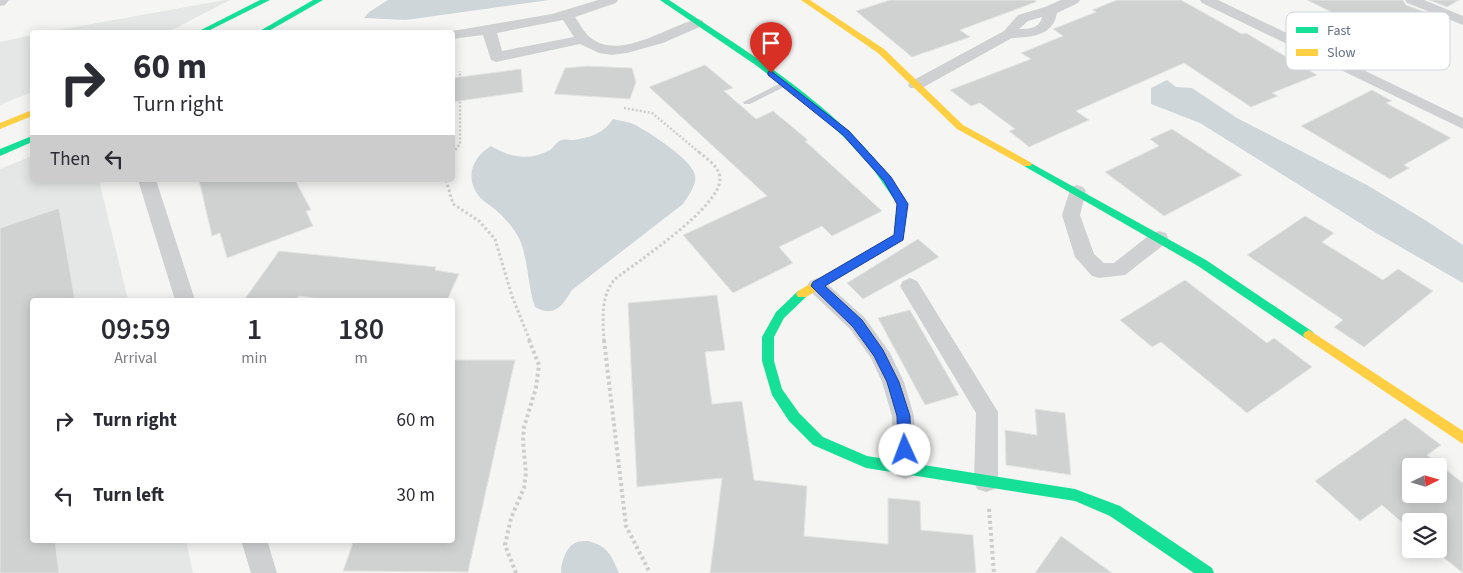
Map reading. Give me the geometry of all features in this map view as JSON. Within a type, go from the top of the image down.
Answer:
[{"type":"street","points":[[205,30],[266,0]]},
{"type":"street","points":[[266,30],[319,0]]},
{"type":"street","points":[[455,35],[552,20],[611,0]]},
{"type":"street","points":[[664,0],[786,84],[846,133],[887,179],[902,204],[899,237],[799,296],[780,315],[768,337],[768,361],[776,391],[794,417],[818,441],[866,462],[1075,495],[1115,511],[1207,573]]},
{"type":"street","points":[[805,0],[881,52],[960,127],[1077,191],[1226,279],[1463,438]]},
{"type":"street","points":[[916,85],[1009,34],[1040,30],[1048,22],[1050,10],[1073,0]]},
{"type":"street","points":[[1207,0],[1286,38]]},
{"type":"street","points":[[1412,0],[1441,12]]},
{"type":"street","points":[[567,16],[587,43],[599,49],[615,50],[638,47],[697,23]]},
{"type":"street","points":[[1450,16],[1463,21]]},
{"type":"street","points":[[489,29],[496,57],[584,39]]},
{"type":"street","points":[[1352,70],[1463,124]]},
{"type":"street","points":[[0,126],[30,114]]},
{"type":"street","points":[[0,153],[30,140]]},
{"type":"street","points":[[148,182],[184,298]]},
{"type":"street","points":[[1077,191],[1071,215],[1085,258],[1099,271],[1118,270],[1159,238]]},
{"type":"street","points":[[817,286],[858,324],[878,353],[893,382],[903,416],[906,468]]},
{"type":"street","points":[[910,286],[987,412],[986,481]]},
{"type":"street","points":[[255,543],[264,573]]},
{"type":"lane","points":[[747,102],[786,84]]},
{"type":"path","points":[[455,150],[460,144],[460,71]]},
{"type":"path","points":[[624,108],[652,113],[711,162],[717,168],[719,177],[719,188],[706,207],[615,279],[609,286],[603,302],[604,345],[626,526],[650,573]]},
{"type":"path","points":[[447,182],[453,204],[479,221],[495,239],[512,296],[539,365],[536,388],[524,427],[523,441],[526,473],[524,488],[512,518],[505,545],[516,573]]},
{"type":"path","points":[[986,481],[994,573]]},
{"type":"shaded area","points":[[225,0],[230,0],[172,30],[58,30]]},
{"type":"shaded area","points":[[388,0],[549,0],[406,20],[364,18],[369,12]]},
{"type":"shaded area","points":[[30,35],[30,93],[0,105],[0,42]]},
{"type":"shaded area","points":[[1167,80],[1176,87],[1192,88],[1237,118],[1367,185],[1463,245],[1463,283],[1371,230],[1200,123],[1151,104],[1151,88]]},
{"type":"shaded area","points":[[613,119],[636,125],[680,155],[695,175],[693,186],[683,204],[572,290],[557,309],[553,311],[542,310],[535,307],[519,239],[505,219],[478,195],[472,181],[473,167],[480,155],[491,146],[520,157],[535,156],[550,150],[560,141],[579,139],[596,134]]},
{"type":"shaded area","points":[[30,157],[30,182],[99,182],[128,298],[30,298],[30,543],[187,543],[193,573],[0,573],[0,169]]},
{"type":"shaded area","points":[[588,541],[595,543],[608,552],[619,573],[561,573],[563,560],[569,548],[577,542]]},
{"type":"building","points":[[890,0],[1035,0],[1036,2],[960,30],[970,37],[912,57],[856,11]]},
{"type":"building","points":[[1117,0],[1181,0],[1242,34],[1246,33],[1286,57],[1286,70],[1309,70],[1317,75],[1272,93],[1278,96],[1251,107],[1184,63],[1076,111],[1089,120],[1029,147],[1009,131],[1015,129],[980,103],[971,106],[950,90],[1031,59],[1021,53],[1063,36],[1053,29],[1096,12],[1092,10]]},
{"type":"building","points":[[1307,0],[1403,0],[1406,5],[1425,12],[1331,12]]},
{"type":"building","points":[[1429,0],[1459,0],[1447,7]]},
{"type":"building","points":[[705,65],[733,88],[724,91],[756,119],[773,111],[808,140],[805,141],[882,211],[832,236],[822,226],[779,247],[793,263],[733,293],[683,235],[767,196],[649,87]]},
{"type":"building","points":[[587,66],[632,68],[636,82],[630,99],[554,94],[565,68]]},
{"type":"building","points":[[521,69],[523,92],[455,102],[455,78]]},
{"type":"building","points":[[1372,90],[1392,101],[1386,103],[1451,138],[1404,165],[1409,168],[1390,179],[1301,126]]},
{"type":"building","points":[[1172,129],[1242,175],[1164,216],[1105,172],[1159,146],[1150,139]]},
{"type":"building","points":[[199,182],[296,182],[311,210],[306,211],[313,226],[227,258],[220,233],[212,236]]},
{"type":"building","points":[[59,208],[75,298],[30,298],[30,543],[55,543],[59,573],[0,573],[0,228]]},
{"type":"building","points":[[1305,216],[1334,233],[1322,242],[1383,280],[1398,269],[1433,291],[1364,347],[1334,327],[1343,320],[1247,255]]},
{"type":"building","points":[[918,239],[939,257],[863,299],[847,283]]},
{"type":"building","points":[[279,251],[436,267],[435,270],[459,274],[448,298],[315,298],[299,296],[298,298],[245,298]]},
{"type":"building","points":[[1185,280],[1267,343],[1274,338],[1312,367],[1247,413],[1161,342],[1152,347],[1120,320]]},
{"type":"building","points":[[717,295],[725,350],[705,352],[712,404],[742,401],[754,480],[807,486],[804,536],[888,544],[888,498],[920,501],[921,530],[973,535],[976,573],[710,573],[722,478],[637,487],[628,303]]},
{"type":"building","points":[[910,310],[959,395],[925,405],[878,318]]},
{"type":"building","points":[[455,360],[515,360],[468,572],[343,571],[353,543],[455,543]]},
{"type":"building","points":[[1035,409],[1065,413],[1071,475],[1006,465],[1005,430],[1037,435]]},
{"type":"building","points":[[1405,418],[1441,445],[1427,455],[1431,458],[1402,458],[1402,503],[1447,503],[1448,471],[1463,483],[1463,573],[1444,558],[1447,558],[1447,513],[1402,513],[1402,522],[1382,505],[1360,521],[1315,481]]},
{"type":"building","points":[[1061,536],[1112,573],[1035,573]]},
{"type":"traffic: fast","points":[[205,30],[266,0]]},
{"type":"traffic: fast","points":[[266,30],[319,0]]},
{"type":"traffic: fast","points":[[664,0],[760,65],[822,112],[876,166],[898,197]]},
{"type":"traffic: fast","points":[[0,153],[30,140]]},
{"type":"traffic: fast","points":[[1027,164],[1202,263],[1309,335]]},
{"type":"traffic: fast","points":[[802,294],[780,315],[768,337],[768,361],[776,391],[794,417],[818,441],[866,462],[1075,495],[1115,511],[1207,573]]},
{"type":"traffic: slow","points":[[805,0],[881,51],[960,127],[1027,164]]},
{"type":"traffic: slow","points":[[0,126],[30,114]]},
{"type":"traffic: slow","points":[[802,294],[899,237],[902,203],[898,197]]},
{"type":"traffic: slow","points":[[1309,335],[1463,438]]},
{"type":"route","points":[[771,73],[846,133],[887,179],[902,204],[899,237],[817,286],[858,324],[878,353],[893,382],[903,416],[905,450]]}]
